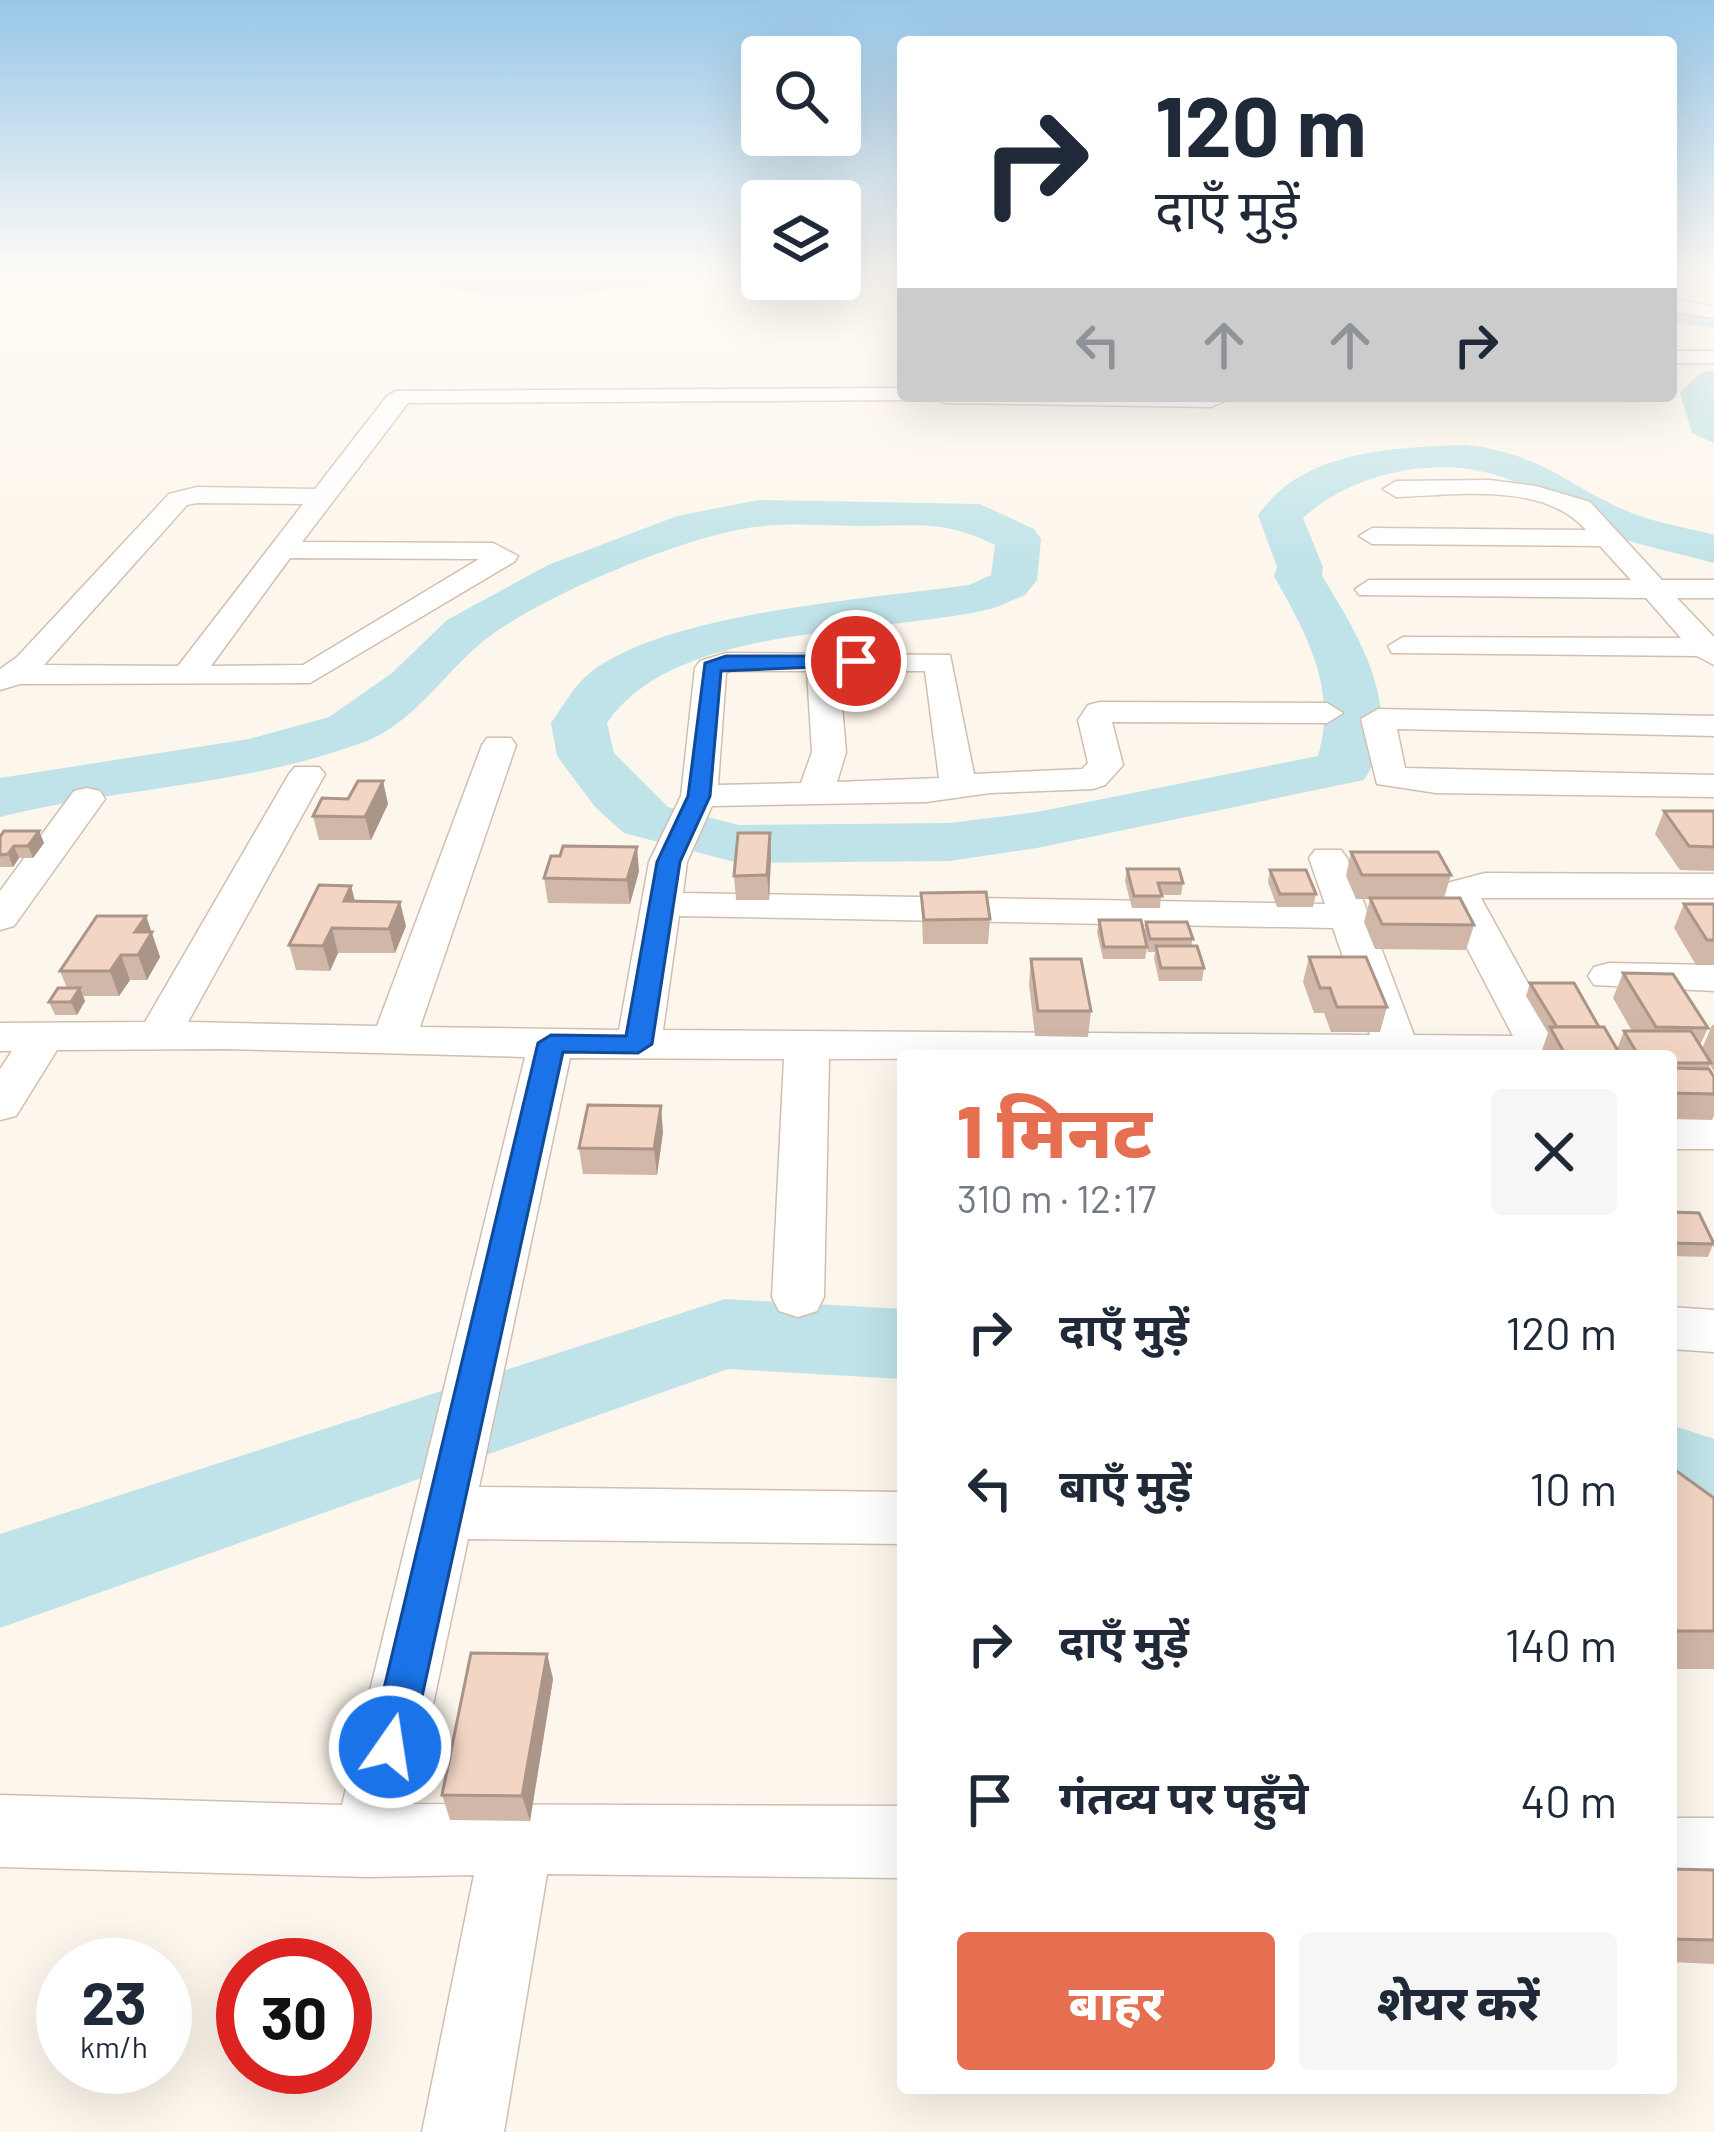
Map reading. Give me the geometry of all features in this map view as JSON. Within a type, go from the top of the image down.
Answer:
[{"type":"street","points":[[188,676],[404,396],[897,395]]},
{"type":"street","points":[[1396,489],[1538,493],[1580,508],[1711,650]]},
{"type":"street","points":[[9,678],[178,499],[324,497]]},
{"type":"street","points":[[1372,536],[1610,538]]},
{"type":"street","points":[[9,678],[310,674],[504,556],[493,551],[284,550]]},
{"type":"street","points":[[1369,589],[1714,590]]},
{"type":"street","points":[[1403,646],[1711,650]]},
{"type":"street","points":[[638,1044],[662,904],[687,820],[711,668],[726,662],[939,662],[958,787]]},
{"type":"street","points":[[815,794],[830,752],[822,662]]},
{"type":"street","points":[[687,820],[815,794],[1093,778],[1106,765],[1095,720],[1100,712],[1327,713]]},
{"type":"street","points":[[1714,726],[1378,719],[1389,777],[1436,782],[1714,786]]},
{"type":"street","points":[[394,1039],[500,745]]},
{"type":"street","points":[[159,1035],[308,774]]},
{"type":"street","points":[[0,918],[87,799]]},
{"type":"street","points":[[1328,858],[1397,1048]]},
{"type":"street","points":[[1543,1050],[1461,891],[1485,884],[1714,886]]},
{"type":"street","points":[[662,904],[1349,916]]},
{"type":"street","points":[[1609,976],[1714,978]]},
{"type":"street","points":[[0,1105],[22,1037],[1456,1050]]},
{"type":"street","points":[[369,1841],[551,1043]]},
{"type":"street","points":[[798,1297],[806,1046]]},
{"type":"street","points":[[1677,1133],[1714,1133]]},
{"type":"street","points":[[1677,1328],[1714,1330]]},
{"type":"street","points":[[445,1508],[897,1518]]},
{"type":"street","points":[[0,1831],[369,1841],[897,1842]]},
{"type":"street","points":[[463,2132],[517,1838]]},
{"type":"street","points":[[1677,1854],[1714,1854]]},
{"type":"building","points":[[358,781],[383,781],[365,817],[313,816],[322,798],[348,799]]},
{"type":"building","points":[[1664,811],[1714,811],[1714,847],[1689,846]]},
{"type":"building","points":[[4,831],[39,831],[28,846],[14,846],[0,855]]},
{"type":"building","points":[[738,833],[770,833],[767,875],[734,876]]},
{"type":"building","points":[[563,846],[637,847],[627,880],[544,878],[551,856],[560,856]]},
{"type":"building","points":[[1351,852],[1438,852],[1451,875],[1362,875]]},
{"type":"building","points":[[1127,869],[1179,869],[1183,883],[1158,883],[1162,896],[1134,896]]},
{"type":"building","points":[[1270,870],[1306,870],[1316,894],[1280,894]]},
{"type":"building","points":[[319,885],[351,886],[344,901],[400,902],[389,929],[332,928],[323,946],[289,945]]},
{"type":"building","points":[[986,892],[990,919],[924,920],[921,893]]},
{"type":"building","points":[[1370,898],[1460,898],[1474,925],[1382,924]]},
{"type":"building","points":[[1684,904],[1714,904],[1714,940],[1707,940]]},
{"type":"building","points":[[97,916],[146,916],[135,932],[152,932],[138,955],[121,955],[110,971],[60,971]]},
{"type":"building","points":[[1099,920],[1141,920],[1147,947],[1104,947]]},
{"type":"building","points":[[1146,922],[1187,922],[1193,939],[1150,939]]},
{"type":"building","points":[[1156,946],[1197,946],[1204,968],[1161,968]]},
{"type":"building","points":[[1309,957],[1366,957],[1387,1007],[1337,1007],[1330,988],[1320,988]]},
{"type":"building","points":[[1031,959],[1081,959],[1091,1011],[1038,1011]]},
{"type":"building","points":[[1623,973],[1673,974],[1708,1028],[1656,1027]]},
{"type":"building","points":[[1530,983],[1574,983],[1599,1027],[1557,1027]]},
{"type":"building","points":[[58,988],[80,988],[71,1002],[49,1002]]},
{"type":"building","points":[[1550,1027],[1604,1027],[1617,1050],[1563,1050]]},
{"type":"building","points":[[1624,1031],[1691,1031],[1711,1063],[1677,1063],[1677,1050],[1635,1050]]},
{"type":"building","points":[[1677,1068],[1709,1069],[1714,1094],[1677,1093]]},
{"type":"building","points":[[588,1105],[661,1106],[654,1149],[579,1148]]},
{"type":"building","points":[[1677,1212],[1699,1213],[1714,1244],[1677,1243]]},
{"type":"building","points":[[1677,1471],[1714,1498],[1714,1631],[1677,1631]]},
{"type":"building","points":[[471,1653],[547,1654],[522,1796],[442,1795]]},
{"type":"building","points":[[1677,1869],[1714,1870],[1714,1940],[1677,1939]]},
{"type":"waterway","points":[[1714,381],[1698,393],[1706,425],[1714,431]]},
{"type":"waterway","points":[[0,799],[26,789],[253,756],[349,729],[411,684],[465,631],[565,575],[693,525],[758,513],[965,513],[1018,539],[1018,565],[1008,585],[977,598],[725,637],[635,666],[607,685],[579,723],[586,756],[616,794],[646,820],[738,844],[950,842],[1037,830],[1343,768],[1351,741],[1351,691],[1336,645],[1298,576],[1300,567],[1280,515],[1314,485],[1378,461],[1466,457],[1498,461],[1539,477],[1609,520],[1714,549]]},
{"type":"waterway","points":[[0,1581],[725,1334],[897,1344]]},
{"type":"waterway","points":[[1677,1468],[1714,1481]]},
{"type":"route","points":[[390,1747],[551,1043],[638,1044],[668,862],[699,796],[711,668],[726,662],[856,661]]}]
